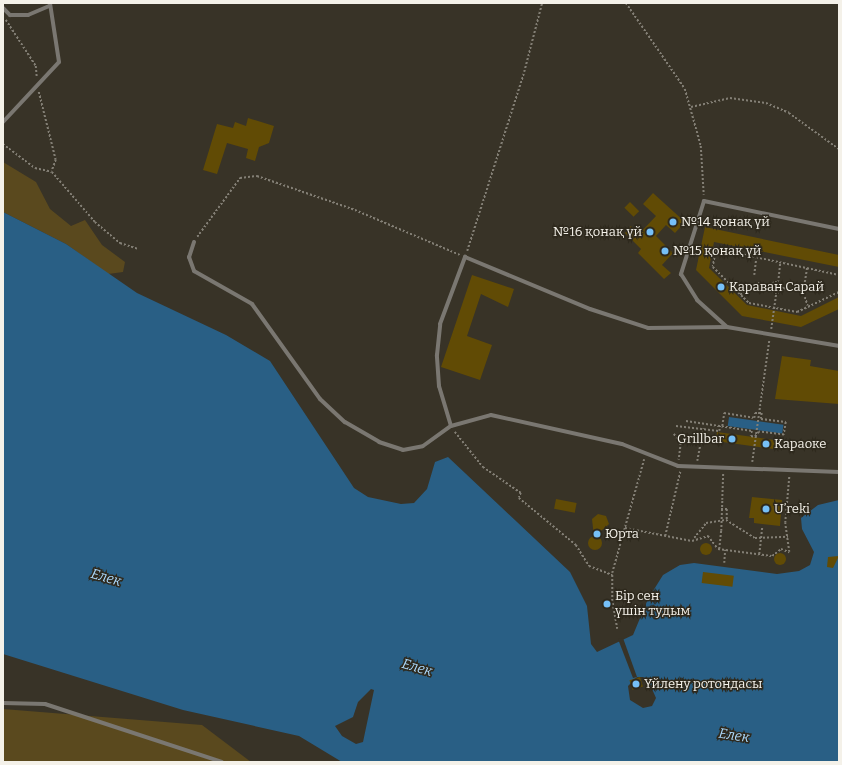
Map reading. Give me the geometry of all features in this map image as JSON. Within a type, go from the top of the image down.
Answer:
[{"type":"lane","points":[[3,8],[10,15],[28,15],[50,4],[59,62],[3,122]]},
{"type":"lane","points":[[727,327],[697,300],[681,274],[704,201],[839,229]]},
{"type":"lane","points":[[194,242],[189,257],[194,271],[252,304],[320,399],[345,422],[379,442],[403,450],[423,446],[451,426],[491,415],[622,444],[645,456],[680,466],[723,470],[839,472]]},
{"type":"lane","points":[[451,426],[439,386],[437,355],[440,324],[465,257],[590,309],[648,328],[727,327],[839,346]]},
{"type":"lane","points":[[3,703],[45,704],[222,762]]},
{"type":"path","points":[[194,242],[240,178],[257,176],[355,210],[465,257],[524,72],[542,3]]},
{"type":"path","points":[[626,3],[661,50],[691,107],[701,146],[704,201]]},
{"type":"path","points":[[691,107],[730,98],[766,103],[789,113],[839,149]]},
{"type":"path","points":[[3,144],[35,168],[52,172],[95,222],[120,243],[138,250]]},
{"type":"path","points":[[713,248],[716,250],[839,275]]},
{"type":"path","points":[[716,250],[712,267],[749,303],[797,312],[839,292]]},
{"type":"path","points":[[754,275],[756,258]]},
{"type":"path","points":[[780,263],[778,282],[783,288],[797,291]]},
{"type":"path","points":[[804,286],[807,268]]},
{"type":"path","points":[[771,287],[778,282]]},
{"type":"path","points":[[758,283],[771,287],[776,294]]},
{"type":"path","points":[[740,295],[749,286]]},
{"type":"path","points":[[751,470],[776,294],[783,288]]},
{"type":"path","points":[[805,297],[809,307]]},
{"type":"path","points":[[676,426],[719,431],[724,413],[754,418],[759,413]]},
{"type":"path","points":[[755,437],[759,432],[784,435],[786,422],[761,420],[762,413],[759,413]]},
{"type":"path","points":[[686,421],[752,431],[751,436],[755,437]]},
{"type":"path","points":[[451,426],[483,467],[521,493],[519,498],[576,546],[589,566],[612,575]]},
{"type":"path","points":[[695,468],[703,429]]},
{"type":"path","points":[[665,536],[680,466],[681,443],[674,434]]},
{"type":"path","points":[[681,443],[691,438]]},
{"type":"path","points":[[617,629],[612,601],[612,575],[645,456]]},
{"type":"path","points":[[719,549],[723,470]]},
{"type":"path","points":[[625,528],[692,541],[702,536],[714,541],[719,549],[725,550],[772,556],[776,550],[789,552],[788,537],[784,523],[790,471]]},
{"type":"path","points":[[721,509],[727,509],[726,520]]},
{"type":"path","points":[[692,541],[706,523],[726,520],[755,538],[788,537]]},
{"type":"path","points":[[759,554],[762,527]]},
{"type":"path","points":[[724,563],[725,550]]},
{"type":"shaded area","points":[[3,162],[36,182],[50,209],[71,226],[85,220],[102,245],[125,262],[123,272],[108,274],[66,244],[3,212]]},
{"type":"shaded area","points":[[3,709],[202,725],[251,762],[3,762]]},
{"type":"water","name":"Елек","points":[[3,212],[66,244],[137,293],[226,335],[270,361],[354,488],[368,497],[401,504],[414,503],[427,489],[435,462],[448,457],[570,572],[587,606],[591,644],[597,652],[633,635],[648,599],[663,575],[680,565],[694,563],[777,574],[799,571],[810,565],[814,552],[802,529],[801,518],[818,505],[839,500],[839,762],[342,762],[299,736],[183,710],[3,654]],"holes":[[[637,677],[643,677],[652,689],[656,698],[652,706],[643,708],[630,700],[628,686]],[[371,689],[374,690],[363,742],[356,744],[342,736],[335,726],[353,717],[358,702]]]},
{"type":"water","points":[[729,417],[783,425],[782,434],[728,426]]},
{"type":"pier","points":[[623,638],[637,677],[633,678],[618,639]]},
{"type":"building","points":[[248,118],[274,126],[269,143],[259,147],[255,161],[246,158],[248,149],[227,143],[217,174],[203,170],[217,124],[233,128],[235,122],[246,126]]},
{"type":"building","points":[[653,193],[685,222],[675,233],[666,225],[656,236],[673,253],[662,265],[671,273],[664,279],[638,253],[641,249],[625,233],[631,226],[639,234],[656,216],[643,204]]},
{"type":"building","points":[[630,202],[639,211],[634,217],[624,208]]},
{"type":"building","name":"Караван Сарай","points":[[705,227],[839,255],[839,267],[714,242],[709,268],[747,305],[801,316],[839,297],[839,309],[801,327],[742,316],[696,270]]},
{"type":"building","points":[[472,275],[514,289],[508,307],[481,294],[467,336],[492,345],[480,380],[441,367]]},
{"type":"building","points":[[782,356],[811,360],[810,366],[839,371],[839,404],[775,399]]},
{"type":"building","points":[[717,432],[775,440],[774,449],[716,441]]},
{"type":"building","name":"U’reki","points":[[752,497],[782,500],[780,526],[754,523],[754,518],[749,518]]},
{"type":"building","points":[[556,499],[577,503],[575,513],[554,509]]},
{"type":"building","points":[[598,514],[606,516],[609,524],[594,537],[592,519]]},
{"type":"building","points":[[595,536],[600,538],[602,543],[600,548],[595,550],[590,548],[588,543],[590,538]]},
{"type":"building","points":[[706,543],[710,545],[712,549],[710,553],[706,555],[702,553],[700,549],[702,545]]},
{"type":"building","points":[[780,553],[784,555],[786,559],[784,563],[780,565],[776,563],[774,559],[776,555]]},
{"type":"building","points":[[839,556],[833,568],[827,567],[828,557]]},
{"type":"building","points":[[703,572],[734,576],[732,587],[702,583]]},
{"type":"building","name":"Үйлену ротондaсы","points":[[640,677],[643,687],[632,690],[629,680]]},
{"type":"place","name":"№14 қонақ үй","points":[[673,222]]},
{"type":"place","name":"№16 қонақ үй","points":[[650,232]]},
{"type":"place","name":"№15 қонақ үй","points":[[665,251]]},
{"type":"place","name":"Караван Сарай","points":[[721,287]]},
{"type":"place","name":"Grillbar","points":[[732,439]]},
{"type":"place","name":"Караоке","points":[[766,444]]},
{"type":"place","name":"U’reki","points":[[766,509]]},
{"type":"place","name":"Юрта","points":[[597,534]]},
{"type":"place","name":"Бір сен үшін тудым","points":[[607,604]]},
{"type":"place","name":"Үйлену ротондaсы","points":[[636,684]]}]
